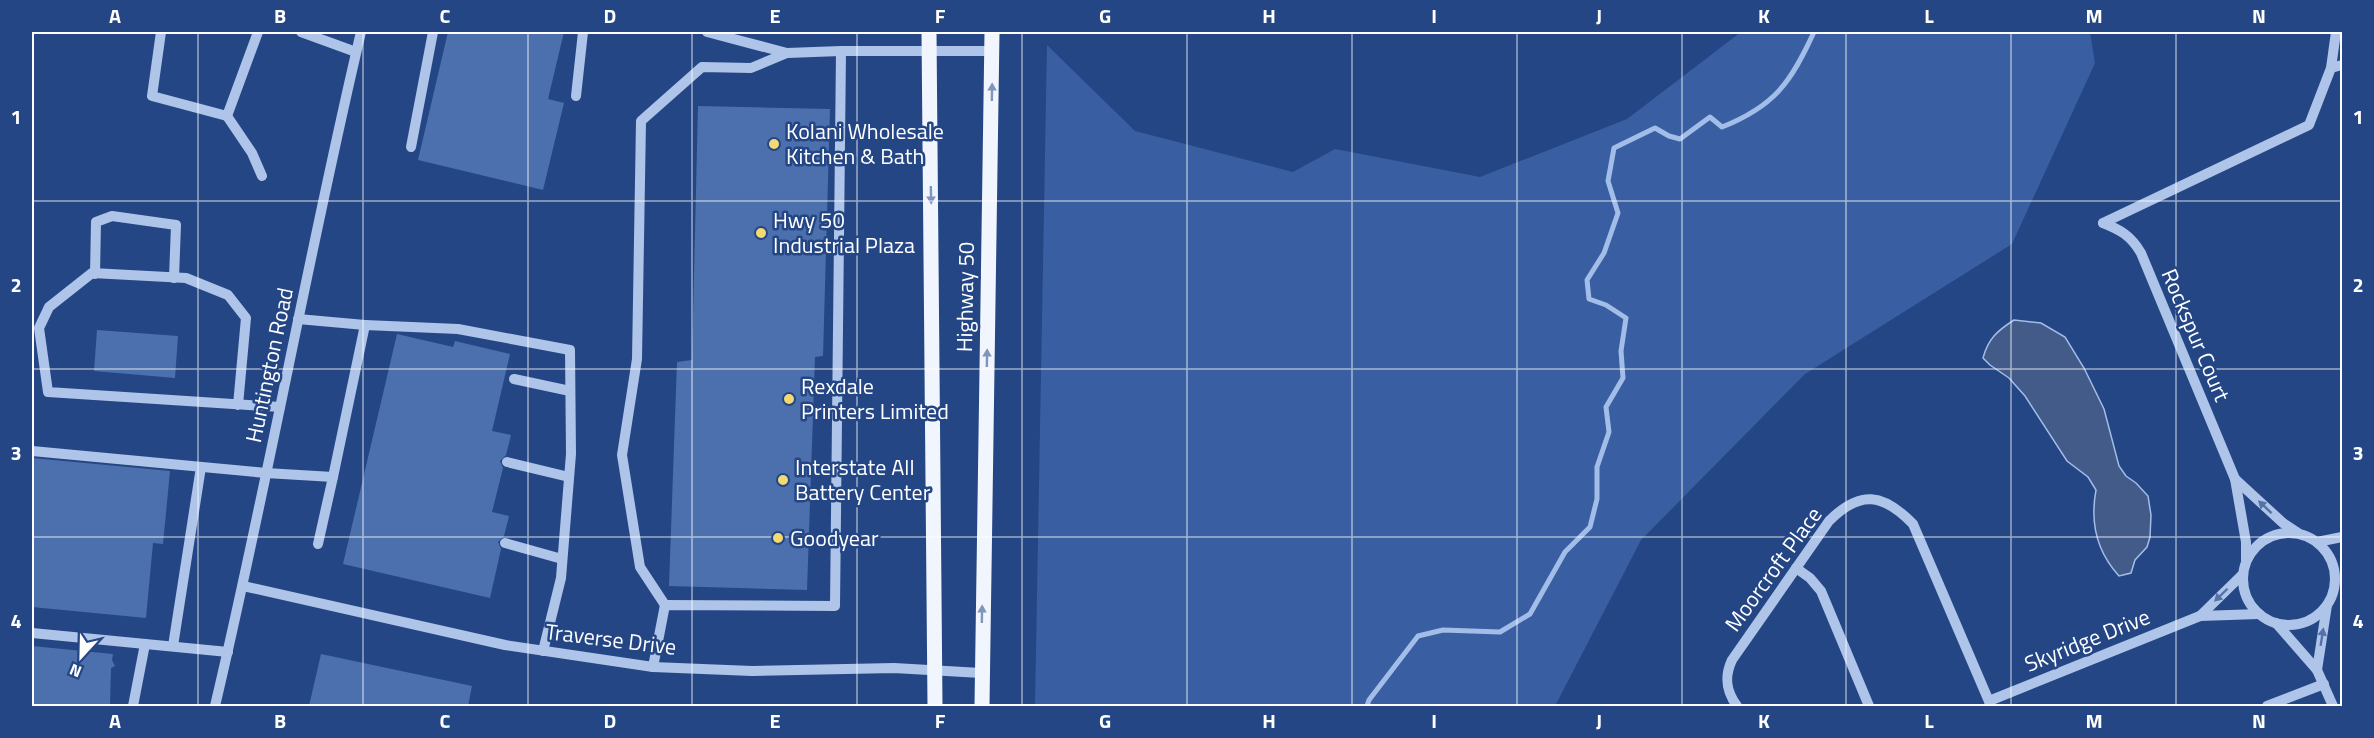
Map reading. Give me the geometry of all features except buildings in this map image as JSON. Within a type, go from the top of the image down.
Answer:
[{"type":"main road","name":"Highway 50","points":[[929,32],[935,706]]},
{"type":"main road","name":"Highway 50","points":[[982,706],[992,32]]},
{"type":"street","points":[[161,32],[152,96],[227,116],[252,153],[262,176]]},
{"type":"street","points":[[227,116],[258,32]]},
{"type":"street","points":[[301,32],[356,52]]},
{"type":"street","name":"Huntington Road","points":[[215,706],[243,586],[332,158],[361,32]]},
{"type":"street","points":[[411,147],[433,32]]},
{"type":"street","points":[[576,96],[583,32]]},
{"type":"street","points":[[707,32],[787,53],[993,51]]},
{"type":"street","points":[[2336,32],[2331,68],[2343,65]]},
{"type":"street","points":[[665,605],[835,606],[841,51]]},
{"type":"street","points":[[653,667],[665,605],[640,567],[622,455],[637,359],[641,121],[702,67],[751,68],[787,53]]},
{"type":"street","name":"Rockspur Court","points":[[2246,560],[2246,542],[2235,479],[2141,253],[2132,238],[2119,229],[2103,223],[2309,125],[2331,68]]},
{"type":"street","points":[[95,274],[96,222],[112,216],[176,225],[174,278]]},
{"type":"street","points":[[238,405],[246,318],[228,295],[186,279],[92,273],[49,307],[39,328],[48,392],[238,405],[280,407]]},
{"type":"street","points":[[298,319],[365,326],[458,329],[570,350],[569,477],[561,578],[543,651]]},
{"type":"street","points":[[318,544],[365,326]]},
{"type":"street","points":[[514,380],[570,391]]},
{"type":"street","points":[[32,451],[333,477]]},
{"type":"street","points":[[507,462],[569,477]]},
{"type":"street","points":[[173,646],[201,467]]},
{"type":"street","name":"Rockspur Court","points":[[2235,479],[2283,523],[2298,533]]},
{"type":"street","name":"Moorcroft Place","points":[[1737,706],[1731,698],[1726,683],[1727,670],[1732,660],[1829,521],[1842,508],[1853,502],[1874,500],[1900,510],[1913,524],[1990,704]]},
{"type":"street","points":[[2282,533],[2298,533],[2317,542],[2339,576],[2327,604],[2317,615],[2305,622],[2291,625],[2277,623],[2259,614],[2249,603],[2243,589],[2242,575],[2246,560],[2255,547],[2267,537],[2282,533]]},
{"type":"street","points":[[2317,542],[2343,537]]},
{"type":"street","points":[[505,543],[562,559]]},
{"type":"street","points":[[1796,568],[1810,578],[1821,591],[1869,706]]},
{"type":"street","name":"Skyridge Drive","points":[[2200,616],[2242,575]]},
{"type":"street","name":"Traverse Drive","points":[[243,586],[543,651],[653,667],[752,670],[894,668],[981,673]]},
{"type":"street","points":[[2317,670],[2327,604]]},
{"type":"street","name":"Skyridge Drive","points":[[1990,704],[2200,616],[2259,614]]},
{"type":"street","points":[[2277,623],[2317,670],[2332,704],[2343,695]]},
{"type":"street","points":[[32,633],[228,652]]},
{"type":"street","points":[[133,706],[145,644]]},
{"type":"street","points":[[2266,706],[2324,684]]},
{"type":"shaded area","points":[[1741,32],[2090,32],[2095,63],[2012,244],[1805,374],[1641,540],[1555,706],[1035,706],[1047,45],[1135,131],[1293,172],[1335,149],[1480,177],[1627,119]]},
{"type":"shaded area","points":[[2014,320],[2041,323],[2065,337],[2084,368],[2104,409],[2119,466],[2126,476],[2148,496],[2151,515],[2150,537],[2147,547],[2135,560],[2131,573],[2119,576],[2100,547],[2094,514],[2096,490],[2088,477],[2067,461],[2025,396],[2009,378],[1983,358],[1994,336]]},
{"type":"waterway","points":[[1367,706],[1369,700],[1418,636],[1443,630],[1500,632],[1530,614],[1565,552],[1590,527],[1597,499],[1597,467],[1609,432],[1606,407],[1623,378],[1621,351],[1626,318],[1606,305],[1589,299],[1587,280],[1604,253],[1618,213],[1608,181],[1614,148],[1655,128],[1680,139],[1710,117],[1722,127],[1756,110],[1768,101],[1789,78],[1814,32]]},
{"type":"place","name":"Kolani Wholesale Kitchen & Bath","points":[[774,144]]},
{"type":"place","name":"Hwy 50 Industrial Plaza","points":[[761,233]]},
{"type":"place","name":"Rexdale Printers Limited","points":[[789,399]]},
{"type":"place","name":"Interstate All Battery Center","points":[[783,480]]},
{"type":"place","name":"Goodyear","points":[[778,538]]}]
